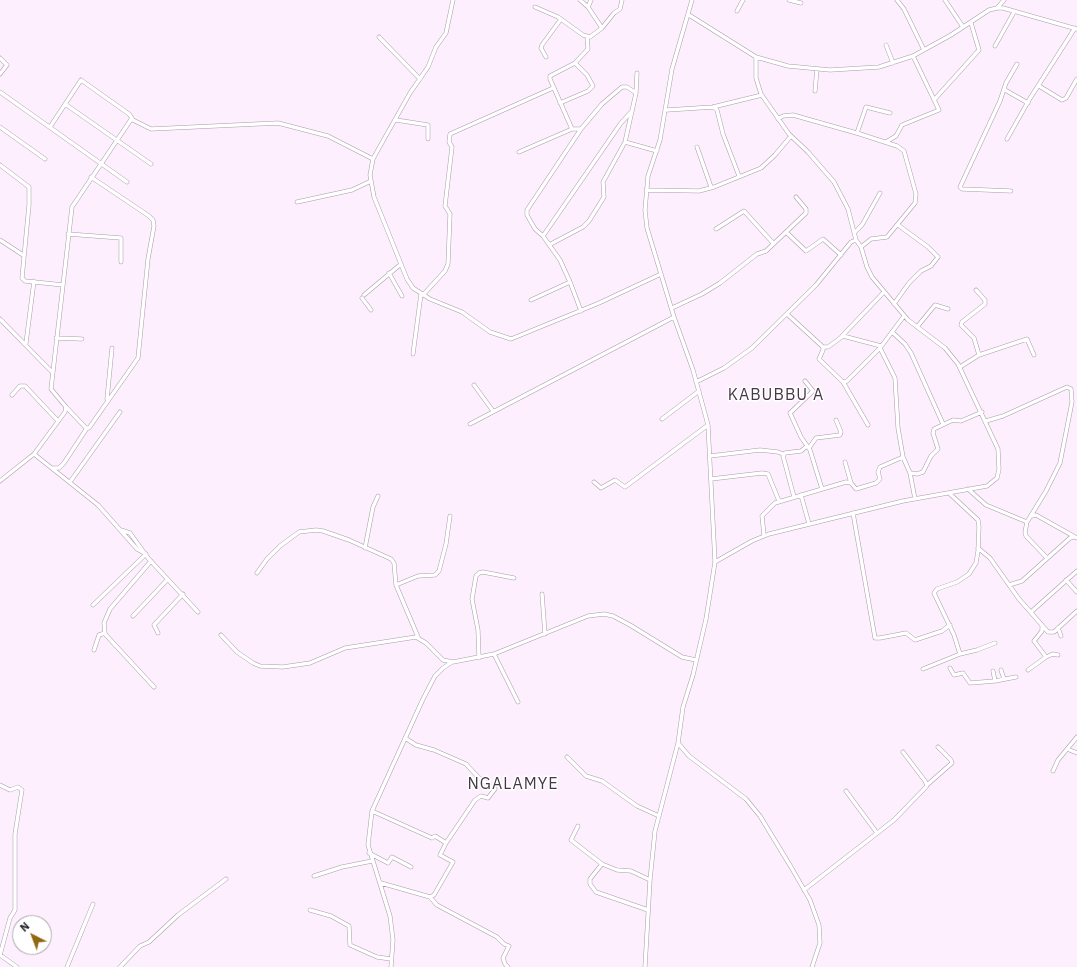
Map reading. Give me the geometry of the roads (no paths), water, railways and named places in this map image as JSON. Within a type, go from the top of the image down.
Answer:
[{"type":"street","points":[[453,0],[446,33],[436,47],[420,79],[410,93],[373,159],[370,175],[374,197],[401,264],[413,288],[422,295],[462,312],[490,332],[511,339],[581,311],[661,274]]},
{"type":"street","points":[[580,0],[588,7],[602,28]]},
{"type":"street","points":[[588,7],[591,0]]},
{"type":"street","points":[[587,37],[594,35],[602,28],[614,12],[620,9],[622,0]]},
{"type":"street","points":[[645,967],[650,880],[654,842],[659,816],[678,743],[683,707],[696,660],[708,606],[715,562],[708,425],[699,391],[674,317],[647,228],[645,210],[648,176],[657,151],[667,110],[672,69],[689,15],[692,0]]},
{"type":"street","points":[[737,11],[743,0]]},
{"type":"street","points":[[789,0],[800,3]]},
{"type":"street","points":[[897,0],[904,9],[924,50]]},
{"type":"street","points":[[945,0],[963,27]]},
{"type":"street","points":[[997,8],[1004,0]]},
{"type":"street","points":[[535,7],[561,19],[587,37]]},
{"type":"street","points":[[689,15],[756,57],[788,66],[830,70],[874,67],[893,63],[913,56],[971,23],[987,11],[997,8],[1076,29],[1028,102],[1007,139]]},
{"type":"street","points":[[994,46],[1014,12]]},
{"type":"street","points":[[546,57],[541,48],[542,45],[561,19]]},
{"type":"street","points":[[934,100],[979,50],[971,23]]},
{"type":"street","points":[[379,37],[420,79]]},
{"type":"street","points":[[572,129],[553,88],[550,76],[575,63],[588,49],[587,37]]},
{"type":"street","points":[[886,45],[893,63]]},
{"type":"street","points":[[886,143],[896,136],[902,125],[937,112],[938,108],[913,56]]},
{"type":"street","points":[[715,562],[764,535],[852,513],[991,484],[998,475],[999,454],[982,412],[960,367],[949,352],[917,328],[904,316],[869,272],[861,247],[856,240],[848,209],[834,182],[808,152],[791,136],[762,95],[756,78],[756,57]]},
{"type":"street","points":[[0,58],[7,65],[0,74]]},
{"type":"street","points":[[560,103],[588,91],[593,86],[587,75],[575,63]]},
{"type":"street","points":[[1011,191],[962,189],[960,187],[1005,90],[1006,83],[1017,64]]},
{"type":"street","points":[[815,91],[817,68]]},
{"type":"street","points":[[549,245],[583,227],[589,221],[604,197],[602,182],[625,142],[633,111],[637,73]]},
{"type":"street","points":[[1039,86],[1062,100],[1077,79]]},
{"type":"street","points":[[50,127],[79,82],[83,80],[129,114],[132,119],[151,129],[278,124],[328,136],[373,159]]},
{"type":"street","points":[[581,311],[560,260],[543,236],[535,229],[527,215],[527,210],[581,129],[602,104],[622,87],[626,87],[636,93]]},
{"type":"street","points":[[413,354],[422,295],[445,271],[448,264],[450,214],[445,206],[452,148],[450,134],[553,88]]},
{"type":"street","points":[[1005,90],[1028,102]]},
{"type":"street","points":[[0,92],[127,182]]},
{"type":"street","points":[[667,110],[718,108],[762,95]]},
{"type":"street","points":[[65,104],[151,164]]},
{"type":"street","points":[[857,133],[866,107],[890,113]]},
{"type":"street","points":[[718,108],[723,134],[739,176]]},
{"type":"street","points":[[543,236],[621,123],[633,111]]},
{"type":"street","points":[[778,119],[783,116],[793,115],[857,133],[904,151],[916,194],[915,203],[887,237],[871,239],[861,247]]},
{"type":"street","points":[[87,428],[52,391],[52,372],[68,234],[73,204],[132,119]]},
{"type":"street","points":[[396,120],[428,125],[428,138]]},
{"type":"street","points":[[0,127],[45,159]]},
{"type":"street","points":[[519,152],[572,129],[581,129]]},
{"type":"street","points":[[646,190],[699,191],[711,187],[762,167],[791,136]]},
{"type":"street","points":[[625,142],[657,151]]},
{"type":"street","points":[[697,147],[711,187]]},
{"type":"street","points":[[0,165],[29,187],[29,205],[22,278],[25,281],[63,285]]},
{"type":"street","points":[[52,468],[59,468],[64,463],[87,428],[92,424],[107,400],[138,358],[148,258],[154,226],[153,220],[91,177]]},
{"type":"street","points":[[297,202],[352,190],[371,181]]},
{"type":"street","points":[[855,232],[864,222],[880,193]]},
{"type":"street","points":[[672,308],[702,294],[720,283],[756,254],[766,251],[806,210],[796,197]]},
{"type":"street","points":[[716,229],[744,211],[773,244]]},
{"type":"street","points":[[894,304],[913,279],[921,271],[931,266],[938,257],[928,246],[898,225]]},
{"type":"street","points":[[786,232],[806,252],[823,240],[841,255]]},
{"type":"street","points":[[68,234],[121,238],[121,262]]},
{"type":"street","points":[[0,240],[23,255]]},
{"type":"street","points":[[696,382],[735,361],[752,348],[821,279],[852,240],[856,240]]},
{"type":"street","points":[[371,310],[363,296],[401,264]]},
{"type":"street","points":[[389,273],[402,296]]},
{"type":"street","points":[[26,343],[34,281]]},
{"type":"street","points":[[531,300],[570,282]]},
{"type":"street","points":[[976,290],[985,300],[985,304],[962,322],[961,325],[974,338],[979,355]]},
{"type":"street","points":[[868,425],[843,382],[821,361],[820,357],[823,349],[842,336],[884,292]]},
{"type":"street","points":[[917,328],[935,305],[948,309]]},
{"type":"street","points":[[787,314],[823,349]]},
{"type":"street","points":[[843,382],[847,381],[879,347],[904,316]]},
{"type":"street","points":[[470,424],[674,317]]},
{"type":"street","points":[[1,321],[26,343],[52,372]]},
{"type":"street","points":[[892,332],[905,344],[911,353],[943,424]]},
{"type":"street","points":[[842,336],[879,347],[894,378],[898,428],[903,457],[910,473],[915,499]]},
{"type":"street","points":[[56,338],[82,339]]},
{"type":"street","points":[[960,367],[979,355],[1027,339],[1034,355]]},
{"type":"street","points":[[107,400],[112,348]]},
{"type":"street","points":[[806,381],[813,391],[790,412],[801,437],[808,447],[822,489]]},
{"type":"street","points":[[474,385],[493,411]]},
{"type":"street","points":[[12,395],[20,386],[25,386],[58,421]]},
{"type":"street","points":[[986,422],[1003,416],[1064,388],[1069,387],[1071,389],[1072,402],[1060,463],[1032,516],[1027,522],[1026,536],[1047,558]]},
{"type":"street","points":[[662,419],[699,391]]},
{"type":"street","points":[[0,481],[34,454],[64,414],[66,407]]},
{"type":"street","points":[[70,482],[120,412]]},
{"type":"street","points":[[910,473],[917,474],[923,472],[931,456],[938,449],[933,430],[955,419],[961,421],[982,412]]},
{"type":"street","points":[[710,456],[760,450],[783,454],[801,451],[808,447],[816,438],[840,436],[841,432],[836,420]]},
{"type":"street","points":[[594,482],[601,488],[615,480],[625,487],[708,425]]},
{"type":"street","points":[[34,454],[98,505],[137,549],[146,554],[198,612]]},
{"type":"street","points":[[783,454],[794,497]]},
{"type":"street","points":[[845,462],[850,483],[856,489],[878,482],[880,479],[878,472],[880,467],[903,457]]},
{"type":"street","points":[[711,479],[762,473],[768,474],[779,501]]},
{"type":"street","points":[[764,535],[762,516],[779,501],[846,482],[850,483]]},
{"type":"street","points":[[968,489],[986,505],[1027,522]]},
{"type":"street","points":[[949,493],[978,520],[979,527],[976,563],[969,574],[957,582],[937,589],[934,593],[950,625],[960,654]]},
{"type":"street","points":[[801,495],[809,524]]},
{"type":"street","points":[[365,548],[373,507],[378,496]]},
{"type":"street","points":[[852,513],[876,638],[906,633],[915,640],[942,631],[950,625]]},
{"type":"street","points":[[1032,516],[1036,515],[1075,538]]},
{"type":"street","points":[[396,585],[418,576],[435,575],[439,571],[446,544],[450,516]]},
{"type":"street","points":[[257,573],[276,550],[299,532],[316,530],[323,531],[349,540],[391,560],[394,563],[396,585],[418,637],[443,660],[453,662],[480,658],[494,654],[588,616],[604,614],[613,616],[630,625],[682,657],[696,660]]},
{"type":"street","points":[[1008,585],[1022,580],[1070,538],[1075,538]]},
{"type":"street","points":[[978,548],[990,558],[1008,585],[1050,634],[1077,611]]},
{"type":"street","points":[[93,605],[146,554]]},
{"type":"street","points":[[151,561],[110,609],[104,623],[105,633],[154,687]]},
{"type":"street","points":[[1031,612],[1077,571]]},
{"type":"street","points":[[480,658],[478,630],[472,599],[476,576],[483,572],[514,578]]},
{"type":"street","points":[[133,616],[167,580]]},
{"type":"street","points":[[1066,580],[1077,592]]},
{"type":"street","points":[[158,633],[154,625],[183,594]]},
{"type":"street","points":[[542,594],[545,634]]},
{"type":"street","points":[[1042,626],[1042,631],[1034,641],[1046,657]]},
{"type":"street","points":[[1058,628],[1061,636]]},
{"type":"street","points":[[94,650],[99,636],[105,633]]},
{"type":"street","points":[[221,635],[237,652],[253,663],[270,667],[310,663],[345,648],[418,637]]},
{"type":"street","points":[[923,669],[960,654],[977,650],[994,643]]},
{"type":"street","points":[[494,654],[518,702]]},
{"type":"street","points":[[1028,670],[1046,657],[1053,654],[1058,655]]},
{"type":"street","points":[[443,660],[443,668]]},
{"type":"street","points":[[391,967],[393,940],[390,916],[381,883],[369,853],[368,836],[372,811],[432,682],[443,668],[453,662]]},
{"type":"street","points":[[950,668],[954,675],[964,673],[970,683],[995,681],[1016,677]]},
{"type":"street","points":[[1001,670],[1004,679]]},
{"type":"street","points":[[993,671],[995,681]]},
{"type":"street","points":[[1053,771],[1058,760],[1077,737]]},
{"type":"street","points":[[405,738],[416,745],[434,750],[466,764],[478,777],[495,789],[488,798],[481,796],[475,800],[446,843],[440,855],[453,862],[430,897]]},
{"type":"street","points":[[678,743],[689,756],[746,799],[760,816],[815,911],[821,933],[820,942],[812,967]]},
{"type":"street","points":[[804,890],[902,812],[927,784],[952,763],[951,760],[938,747]]},
{"type":"street","points":[[1067,749],[1077,753]]},
{"type":"street","points":[[902,752],[927,784]]},
{"type":"street","points":[[567,756],[586,776],[602,781],[637,806],[659,816]]},
{"type":"street","points":[[0,785],[10,790],[18,787],[22,790],[15,834],[15,910],[10,918],[0,955],[17,967]]},
{"type":"street","points":[[846,791],[877,833]]},
{"type":"street","points":[[372,811],[432,838],[435,836],[446,843]]},
{"type":"street","points":[[578,826],[571,840],[602,864],[617,870],[631,872],[650,880]]},
{"type":"street","points":[[369,853],[388,863],[392,857],[411,867]]},
{"type":"street","points":[[314,876],[342,866],[372,860]]},
{"type":"street","points":[[602,864],[590,879],[592,888],[596,892],[648,910]]},
{"type":"street","points":[[120,967],[140,946],[149,942],[180,913],[226,880]]},
{"type":"street","points":[[381,883],[430,897],[437,905],[509,946],[503,958],[508,967]]},
{"type":"street","points":[[67,967],[93,904]]},
{"type":"street","points":[[310,910],[331,916],[348,926],[350,945],[377,957],[391,959]]},
{"type":"district","name":"KABUBBU A","points":[[776,395]]},
{"type":"district","name":"NGALAMYE","points":[[513,784]]}]
